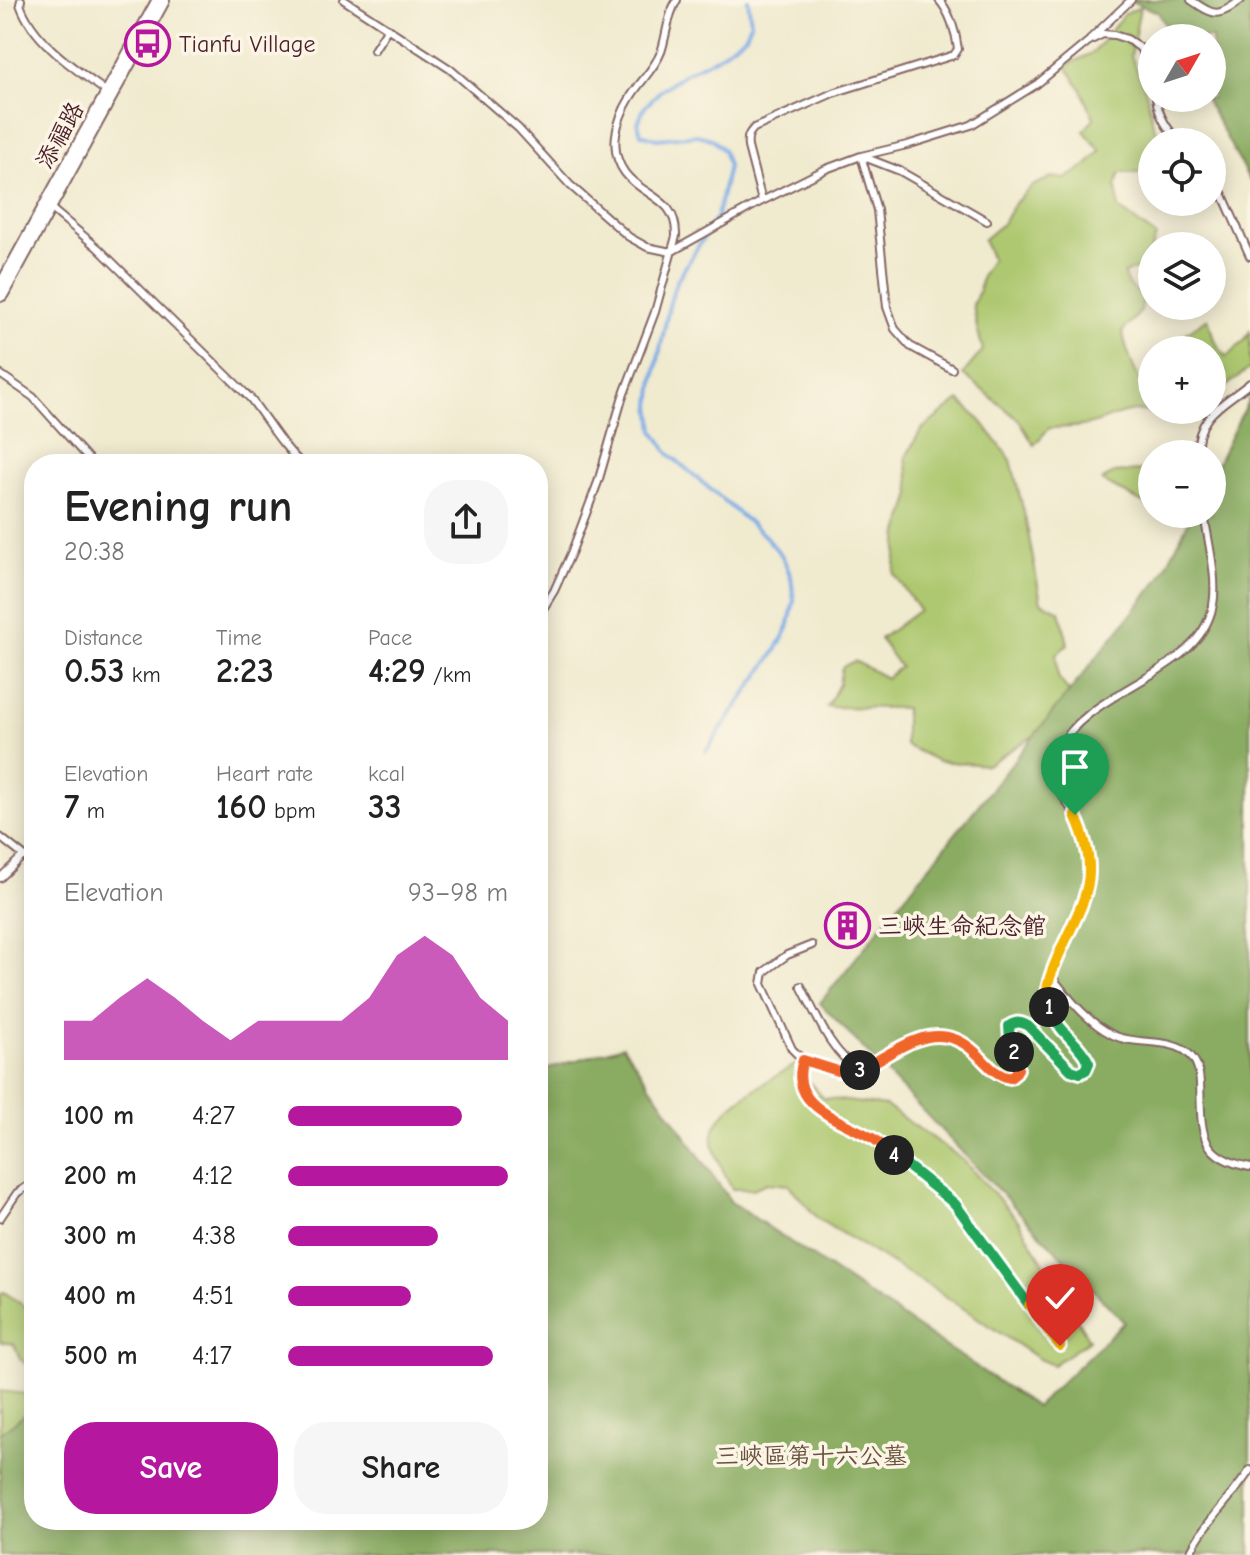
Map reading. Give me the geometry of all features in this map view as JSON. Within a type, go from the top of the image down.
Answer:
[{"type":"street","name":"添福路","points":[[0,293],[161,0]]},
{"type":"lane","points":[[21,0],[24,16],[31,27],[81,73],[110,94]]},
{"type":"lane","points":[[344,0],[450,69],[518,128],[570,185],[629,237],[647,247],[671,252],[826,169],[971,125],[1037,84],[1089,41],[1131,0]]},
{"type":"lane","points":[[548,601],[566,565],[598,482],[622,399],[655,312],[676,236],[676,224],[671,212],[623,171],[615,143],[622,113],[630,97],[661,53],[669,16],[677,0]]},
{"type":"lane","points":[[762,201],[748,147],[750,132],[833,93],[954,55],[958,49],[957,41],[945,7],[939,0]]},
{"type":"lane","points":[[1191,0],[1217,14],[1241,0]]},
{"type":"lane","points":[[374,50],[388,28]]},
{"type":"lane","points":[[1089,41],[1103,34],[1114,35],[1138,46]]},
{"type":"lane","points":[[861,156],[900,171],[987,221]]},
{"type":"lane","points":[[861,156],[877,210],[887,307],[895,329],[910,346],[952,369]]},
{"type":"lane","points":[[1226,202],[1250,256]]},
{"type":"lane","points":[[48,206],[98,248],[250,398],[274,434],[293,454]]},
{"type":"lane","points":[[0,374],[33,397],[84,454]]},
{"type":"lane","points":[[1197,440],[1207,416],[1250,383]]},
{"type":"lane","points":[[812,945],[772,964],[764,972],[762,984],[792,1049],[803,1060],[838,1071],[859,1070],[919,1039],[951,1036],[963,1042],[1002,1077],[1010,1078],[1018,1069],[1009,1026],[1022,1022],[1071,1070],[1080,1073],[1086,1070],[1089,1063],[1086,1056],[1060,1028],[1047,1000],[1047,986],[1087,892],[1090,867],[1083,833],[1056,784],[1052,771],[1055,755],[1078,721],[1175,659],[1194,643],[1207,624],[1213,603],[1213,587],[1206,528]]},
{"type":"lane","points":[[0,837],[23,856],[0,878]]},
{"type":"lane","points":[[1051,976],[1083,1014],[1115,1036],[1174,1046],[1190,1055],[1199,1073],[1202,1120],[1208,1146],[1224,1160],[1250,1167]]},
{"type":"lane","points":[[801,986],[833,1046],[847,1063],[859,1070]]},
{"type":"lane","points":[[803,1060],[798,1074],[803,1092],[819,1110],[875,1140],[955,1204],[1060,1346]]},
{"type":"lane","points":[[0,1218],[17,1193],[24,1188]]},
{"type":"lane","points":[[1189,1555],[1197,1538],[1250,1470]]},
{"type":"green space","points":[[1127,0],[1250,0],[1250,181],[1226,137],[1226,128],[1221,128],[1213,112],[1226,112],[1226,24],[1164,24],[1158,12]]},
{"type":"green space","points":[[1140,7],[1131,56],[1138,72],[1138,112],[1150,112],[1155,128],[1138,128],[1138,173],[1120,173],[1116,186],[1119,209],[1151,232],[1138,232],[1138,268],[1124,274],[1127,283],[1138,293],[1138,314],[1122,332],[1138,376],[1138,411],[1093,424],[1049,428],[1034,445],[1019,420],[963,374],[983,350],[973,304],[982,275],[992,259],[983,240],[1002,224],[1016,202],[1032,186],[1052,177],[1065,179],[1086,166],[1101,151],[1084,131],[1094,118],[1066,66],[1094,52],[1124,14]]},
{"type":"green space","points":[[1209,320],[1213,336],[1188,336],[1186,333]]},
{"type":"green space","points":[[1250,331],[1250,368],[1226,386],[1226,357],[1245,340]]},
{"type":"green space","name":"三峽區第十六公墓","points":[[1250,397],[1250,1555],[0,1555],[0,1433],[24,1415],[24,1530],[548,1530],[548,1069],[623,1046],[731,1202],[1036,1407],[1124,1322],[820,1003],[1161,577],[1185,528],[1226,528],[1226,446]]},
{"type":"green space","points":[[959,400],[981,421],[1011,460],[1041,602],[1060,611],[1068,644],[1056,655],[1058,677],[1075,700],[1044,729],[987,765],[938,761],[905,745],[905,708],[827,707],[839,684],[842,667],[855,661],[886,678],[900,667],[880,639],[919,610],[894,574],[899,533],[911,494],[906,457],[921,430]]},
{"type":"green space","points":[[1138,471],[1138,500],[1102,481],[1114,473]]},
{"type":"green space","points":[[795,1065],[823,1098],[886,1106],[962,1159],[1019,1221],[1089,1340],[1053,1365],[818,1219],[789,1185],[767,1183],[753,1189],[732,1189],[713,1143],[720,1119],[743,1097]]},
{"type":"green space","points":[[4,1292],[24,1306],[24,1362],[14,1344],[0,1342],[0,1295]]},
{"type":"green space","points":[[0,1391],[24,1394],[24,1445],[0,1473]]},
{"type":"waterway","points":[[706,751],[775,652],[788,628],[794,601],[791,577],[782,556],[765,536],[669,454],[654,431],[651,405],[654,379],[669,306],[676,282],[717,216],[728,166],[723,150],[712,139],[697,135],[657,139],[641,134],[638,123],[644,108],[660,91],[719,56],[746,35],[751,23],[748,0]]},
{"type":"place","name":"Tianfu Village","points":[[148,44]]},
{"type":"place","name":"三峽生命紀念館","points":[[847,926]]},
{"type":"route","points":[[1060,1346],[955,1204],[875,1140],[819,1110],[803,1092],[798,1074],[803,1060],[838,1071],[859,1070],[919,1039],[951,1036],[977,1053],[1002,1077],[1010,1078],[1018,1069],[1008,1032],[1009,1026],[1015,1022],[1028,1026],[1071,1070],[1080,1073],[1086,1070],[1089,1063],[1086,1056],[1060,1028],[1047,1000],[1047,986],[1087,892],[1090,867],[1088,850],[1075,815]]}]
